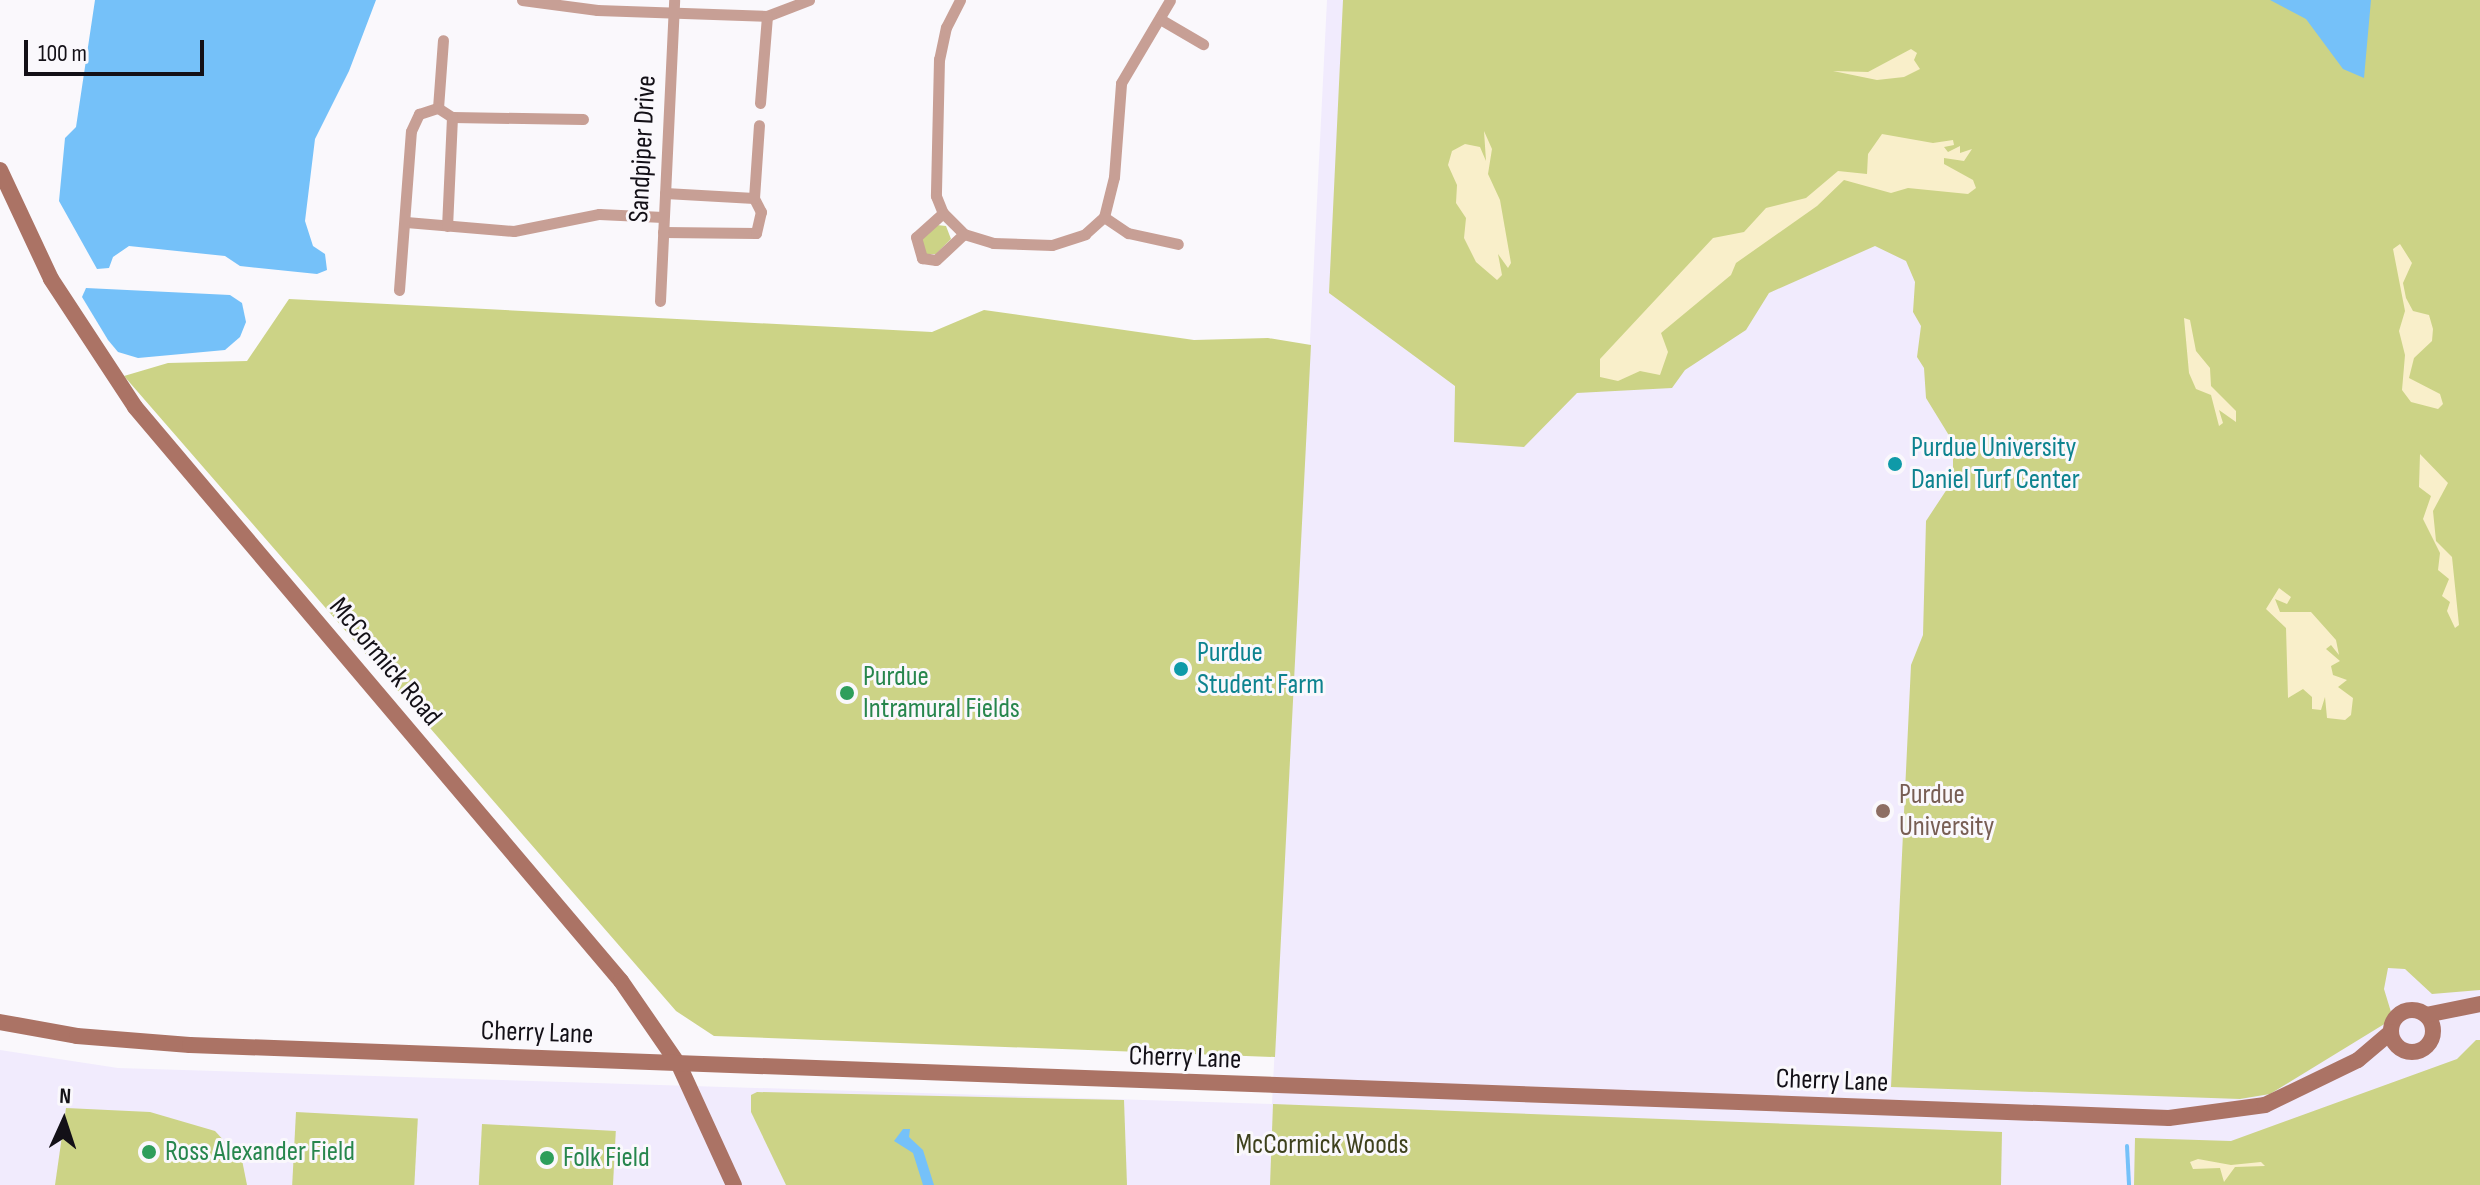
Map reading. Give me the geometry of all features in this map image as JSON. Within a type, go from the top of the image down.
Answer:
[{"type":"street","points":[[522,0],[562,8],[674,6],[767,16],[809,0]]},
{"type":"street","points":[[960,0],[946,27],[939,59],[933,180],[943,213],[964,234],[993,243],[1052,245],[1085,234],[1104,217],[1114,177],[1121,83],[1170,0]]},
{"type":"street","name":"Sandpiper Drive","points":[[660,301],[674,6]]},
{"type":"street","points":[[760,103],[767,16]]},
{"type":"street","points":[[1160,19],[1203,44]]},
{"type":"street","points":[[438,108],[443,40]]},
{"type":"street","points":[[438,108],[452,117],[583,119]]},
{"type":"street","points":[[399,290],[411,131],[419,114],[438,108]]},
{"type":"street","points":[[447,226],[452,117]]},
{"type":"street","points":[[663,232],[749,237],[761,224],[754,198],[759,125]]},
{"type":"street","name":"McCormick Road","points":[[0,170],[51,279],[135,407],[621,981],[679,1065],[734,1185]]},
{"type":"street","points":[[665,193],[754,198]]},
{"type":"street","points":[[943,213],[916,237],[922,258],[936,260],[964,234]]},
{"type":"street","points":[[406,222],[514,231],[599,214],[663,217]]},
{"type":"street","points":[[1104,217],[1128,233],[1178,244]]},
{"type":"street","points":[[2430,1023],[2480,1004]]},
{"type":"street","points":[[2430,1023],[2423,1048],[2411,1051],[2395,1039],[2394,1019],[2404,1011],[2430,1023],[2480,1011]]},
{"type":"street","name":"Cherry Lane","points":[[0,1022],[177,1045],[2169,1118],[2265,1105],[2395,1039]]},
{"type":"shaded area","name":"Purdue University","points":[[1327,0],[2480,0],[2480,1185],[0,1185],[0,1050],[118,1068],[1272,1104]]},
{"type":"green space","points":[[1343,0],[2480,0],[2480,990],[2432,994],[2405,969],[2388,968],[2384,989],[2391,1012],[2386,1023],[2270,1094],[2240,1099],[1891,1087],[1911,665],[1923,635],[1926,521],[1953,480],[1953,442],[1926,398],[1924,368],[1917,357],[1921,326],[1913,312],[1915,282],[1906,261],[1875,246],[1769,293],[1746,330],[1685,370],[1672,388],[1577,393],[1524,447],[1454,442],[1455,386],[1329,293]]},
{"type":"green space","points":[[937,225],[946,226],[951,239],[936,254],[925,254],[921,238]]},
{"type":"green space","name":"Purdue Intramural Fields","points":[[289,299],[932,332],[984,310],[1194,340],[1268,338],[1311,345],[1275,1057],[714,1036],[676,1011],[124,376],[168,363],[247,361]]},
{"type":"green space","points":[[2476,1040],[2480,1040],[2480,1185],[2134,1185],[2135,1138],[2231,1141],[2457,1059]]},
{"type":"green space","points":[[757,1092],[1124,1100],[1127,1185],[786,1185],[751,1112],[751,1095]]},
{"type":"green space","name":"McCormick Woods","points":[[1273,1104],[2002,1132],[2001,1185],[1270,1185]]},
{"type":"green space","name":"Ross Alexander Field","points":[[66,1108],[150,1112],[215,1131],[242,1160],[247,1185],[55,1185]]},
{"type":"green space","points":[[296,1112],[418,1118],[414,1185],[292,1185]]},
{"type":"green space","name":"Folk Field","points":[[482,1124],[616,1131],[613,1185],[479,1185]]},
{"type":"sand","points":[[1911,49],[1917,53],[1914,60],[1920,69],[1904,77],[1877,80],[1833,71],[1868,72]]},
{"type":"sand","points":[[1484,131],[1492,149],[1488,174],[1500,200],[1511,263],[1508,268],[1498,254],[1502,275],[1497,280],[1476,262],[1464,238],[1466,218],[1456,203],[1457,185],[1448,165],[1452,151],[1465,144],[1480,147],[1486,161]]},
{"type":"sand","points":[[1882,134],[1933,143],[1953,140],[1954,145],[1944,147],[1948,152],[1960,146],[1960,153],[1972,149],[1964,161],[1944,158],[1944,164],[1973,180],[1976,188],[1968,194],[1908,188],[1891,193],[1844,180],[1817,206],[1736,263],[1731,275],[1661,333],[1668,352],[1660,375],[1640,371],[1618,381],[1600,377],[1600,359],[1713,238],[1744,232],[1766,208],[1806,198],[1838,171],[1867,174],[1868,154]]},
{"type":"sand","points":[[2400,244],[2412,263],[2403,283],[2406,298],[2413,311],[2429,315],[2433,329],[2432,341],[2414,358],[2409,378],[2440,394],[2443,404],[2438,409],[2411,402],[2402,390],[2405,355],[2399,331],[2405,311],[2393,249]]},
{"type":"sand","points":[[2184,318],[2190,320],[2196,351],[2210,368],[2211,386],[2236,411],[2236,422],[2219,410],[2223,423],[2219,426],[2211,395],[2196,389],[2189,373]]},
{"type":"sand","points":[[2420,454],[2448,483],[2433,511],[2436,541],[2452,557],[2459,625],[2455,628],[2447,611],[2450,602],[2442,596],[2449,579],[2438,570],[2440,553],[2423,519],[2431,496],[2419,487]]},
{"type":"sand","points":[[2279,588],[2291,597],[2287,604],[2275,599],[2280,612],[2311,612],[2336,640],[2339,655],[2331,645],[2326,649],[2340,661],[2331,666],[2333,675],[2347,680],[2338,687],[2353,698],[2351,715],[2345,720],[2327,718],[2325,697],[2321,710],[2312,709],[2312,697],[2303,689],[2288,698],[2286,628],[2266,609]]},
{"type":"sand","points":[[2198,1159],[2231,1165],[2261,1162],[2265,1166],[2235,1167],[2224,1182],[2220,1168],[2193,1169],[2190,1162]]},
{"type":"water","points":[[95,0],[376,0],[349,71],[315,139],[305,221],[313,246],[325,254],[327,270],[317,274],[240,266],[225,256],[129,246],[113,257],[109,268],[97,269],[59,201],[65,138],[76,127]]},
{"type":"water","points":[[2270,0],[2371,0],[2364,78],[2343,69],[2306,19]]},
{"type":"water","points":[[86,288],[230,295],[242,303],[246,322],[240,337],[225,350],[138,358],[118,352],[108,340],[82,297]]},
{"type":"water","points":[[903,1129],[910,1129],[909,1137],[923,1150],[934,1185],[923,1185],[913,1153],[894,1141]]},
{"type":"waterway","points":[[2127,1146],[2129,1185]]},
{"type":"place","name":"Purdue University Daniel Turf Center","points":[[1895,464]]},
{"type":"place","name":"Purdue Student Farm","points":[[1181,669]]},
{"type":"place","name":"Purdue Intramural Fields","points":[[847,693]]},
{"type":"place","name":"Purdue University","points":[[1883,811]]},
{"type":"place","name":"Ross Alexander Field","points":[[149,1152]]},
{"type":"place","name":"Folk Field","points":[[547,1158]]}]
